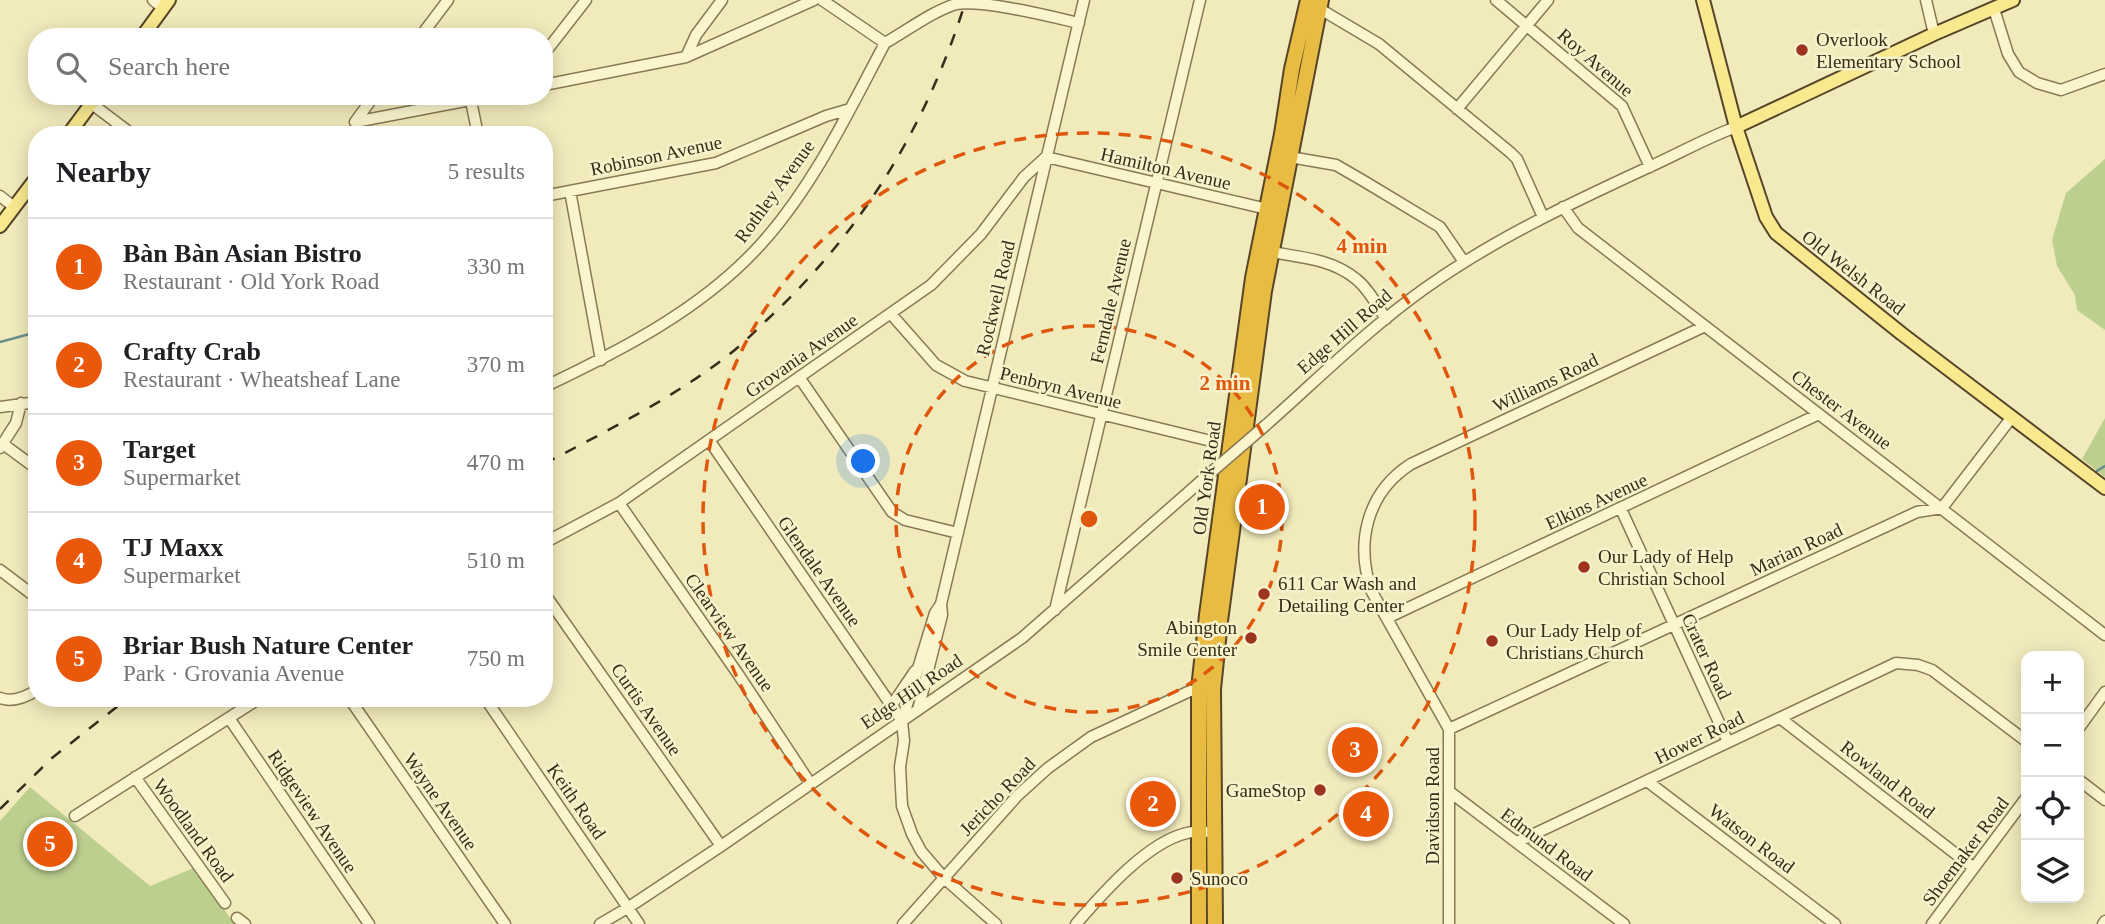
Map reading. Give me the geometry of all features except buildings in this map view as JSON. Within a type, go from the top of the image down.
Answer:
[{"type":"highway","name":"Old York Road","points":[[1199,924],[1198,832],[1206,689],[1237,388],[1253,278],[1272,211],[1314,3]]},
{"type":"highway","name":"Old York Road","points":[[1215,924],[1214,832],[1206,689],[1220,621],[1270,252],[1272,211]]},
{"type":"main road","name":"Old Welsh Road","points":[[1703,0],[1736,127],[1766,217],[1776,233],[1902,334],[2105,488]]},
{"type":"main road","name":"Edge Hill Road","points":[[1736,127],[2013,0]]},
{"type":"main road","points":[[147,28],[162,3]]},
{"type":"main road","points":[[75,126],[91,105]]},
{"type":"main road","points":[[0,226],[28,189]]},
{"type":"street","points":[[427,28],[448,0]]},
{"type":"street","points":[[553,42],[586,0]]},
{"type":"street","points":[[686,57],[696,35],[722,0]]},
{"type":"street","points":[[553,83],[686,57],[814,0]]},
{"type":"street","points":[[822,0],[885,43],[956,4],[981,1],[1079,23]]},
{"type":"street","name":"Rockwell Road","points":[[996,924],[944,878],[921,850],[902,806],[902,720],[934,613],[940,604],[958,533],[1084,0]]},
{"type":"street","name":"Ferndale Avenue","points":[[1055,610],[1200,0]]},
{"type":"street","name":"Roy Avenue","points":[[1496,0],[1622,106],[1650,167]]},
{"type":"street","points":[[1457,109],[1548,0]]},
{"type":"street","points":[[1926,0],[1934,34]]},
{"type":"street","points":[[1314,3],[1379,44],[1517,159],[1543,217]]},
{"type":"street","points":[[1994,9],[2008,54],[2019,72],[2037,83],[2061,90],[2105,74]]},
{"type":"street","name":"Rothley Avenue","points":[[553,383],[601,360],[684,309],[733,272],[763,242],[825,153],[885,43]]},
{"type":"street","points":[[100,105],[123,126]]},
{"type":"street","points":[[367,105],[355,122],[449,105]]},
{"type":"street","points":[[472,105],[476,126]]},
{"type":"street","name":"Robinson Avenue","points":[[553,194],[716,163],[827,116],[850,109]]},
{"type":"street","name":"Edge Hill Road","points":[[600,924],[721,846],[1022,638],[1423,289],[1543,217],[1736,127]]},
{"type":"street","points":[[1284,156],[1336,165],[1382,192],[1440,227],[1464,262]]},
{"type":"street","name":"Hamilton Avenue","points":[[1046,157],[1272,211]]},
{"type":"street","name":"Grovania Avenue","points":[[553,538],[619,503],[931,285],[981,234],[1024,177],[1046,157]]},
{"type":"street","points":[[570,191],[601,360]]},
{"type":"street","points":[[0,196],[14,207]]},
{"type":"street","name":"Chester Avenue","points":[[1563,207],[1578,228],[1703,327],[2105,635]]},
{"type":"street","points":[[1270,252],[1315,260],[1341,269],[1357,279],[1386,319]]},
{"type":"street","name":"Penbryn Avenue","points":[[891,314],[936,365],[964,382],[1207,440]]},
{"type":"street","name":"Williams Road","points":[[1402,470],[1703,327]]},
{"type":"street","points":[[799,377],[892,512],[905,520],[958,533]]},
{"type":"street","points":[[21,403],[16,423],[2,446],[28,464]]},
{"type":"street","points":[[0,407],[28,403]]},
{"type":"street","name":"Elkins Avenue","points":[[1387,618],[1819,414]]},
{"type":"street","points":[[1942,508],[2012,417]]},
{"type":"street","name":"Glendale Avenue","points":[[709,440],[902,720]]},
{"type":"street","name":"Davidson Road","points":[[1402,470],[1372,507],[1363,543],[1367,577],[1372,592],[1449,729],[1449,924]]},
{"type":"street","name":"Clearview Avenue","points":[[619,503],[810,783]]},
{"type":"street","name":"Marian Road","points":[[1449,729],[1917,512],[1942,508]]},
{"type":"street","name":"Crater Road","points":[[1621,509],[1728,742]]},
{"type":"street","points":[[0,570],[28,591]]},
{"type":"street","name":"Rockwell Road","points":[[918,710],[943,615],[940,604]]},
{"type":"street","name":"Curtis Avenue","points":[[553,606],[721,846]]},
{"type":"street","name":"Rockwell Road","points":[[892,705],[921,662]]},
{"type":"street","name":"Hower Road","points":[[1517,842],[1896,663],[1918,665],[1932,670],[2021,737]]},
{"type":"street","name":"Jericho Road","points":[[903,924],[1017,796],[1048,768],[1091,737],[1190,691],[1206,689]]},
{"type":"street","points":[[2084,721],[2105,692]]},
{"type":"street","points":[[0,698],[18,699],[28,694]]},
{"type":"street","points":[[75,816],[246,707]]},
{"type":"street","name":"Wayne Avenue","points":[[355,707],[505,924]]},
{"type":"street","name":"Keith Road","points":[[491,707],[639,924]]},
{"type":"street","name":"Ridgeview Avenue","points":[[229,718],[369,924]]},
{"type":"street","name":"Rowland Road","points":[[1780,718],[1974,868]]},
{"type":"street","name":"Woodland Road","points":[[135,777],[225,903]]},
{"type":"street","name":"Watson Road","points":[[1647,781],[1835,924]]},
{"type":"street","points":[[2084,784],[2105,800]]},
{"type":"street","name":"Edmund Road","points":[[1450,792],[1624,924]]},
{"type":"street","name":"Shoemaker Road","points":[[1932,924],[2021,806]]},
{"type":"street","points":[[1076,924],[1107,889],[1139,860],[1179,836],[1214,832]]},
{"type":"green space","points":[[2105,159],[2105,330],[2077,310],[2075,295],[2057,266],[2052,240],[2066,193]]},
{"type":"green space","points":[[2105,418],[2105,477],[2082,459]]},
{"type":"green space","points":[[30,787],[150,886],[196,867],[234,924],[0,924],[0,821]]},
{"type":"waterway","points":[[0,342],[28,334]]},
{"type":"waterway","points":[[2097,471],[2105,466]]},
{"type":"railway","points":[[553,459],[687,385],[741,344],[804,283],[835,248],[889,172],[933,89],[966,0]]},
{"type":"railway","points":[[0,809],[52,758],[117,707]]},
{"type":"place","name":"Overlook Elementary School","points":[[1802,50]]},
{"type":"place","name":"Bàn Bàn Asian Bistro","points":[[1262,507]]},
{"type":"place","name":"Our Lady of Help Christian School","points":[[1584,567]]},
{"type":"place","name":"611 Car Wash and Detailing Center","points":[[1264,594]]},
{"type":"place","name":"Abington Smile Center","points":[[1251,638]]},
{"type":"place","name":"Our Lady Help of Christians Church","points":[[1492,641]]},
{"type":"place","name":"Target","points":[[1355,750]]},
{"type":"place","name":"GameStop","points":[[1320,790]]},
{"type":"place","name":"Crafty Crab","points":[[1153,804]]},
{"type":"place","name":"TJ Maxx","points":[[1366,814]]},
{"type":"place","name":"Briar Bush Nature Center","points":[[50,844]]},
{"type":"place","name":"Sunoco","points":[[1177,878]]}]
